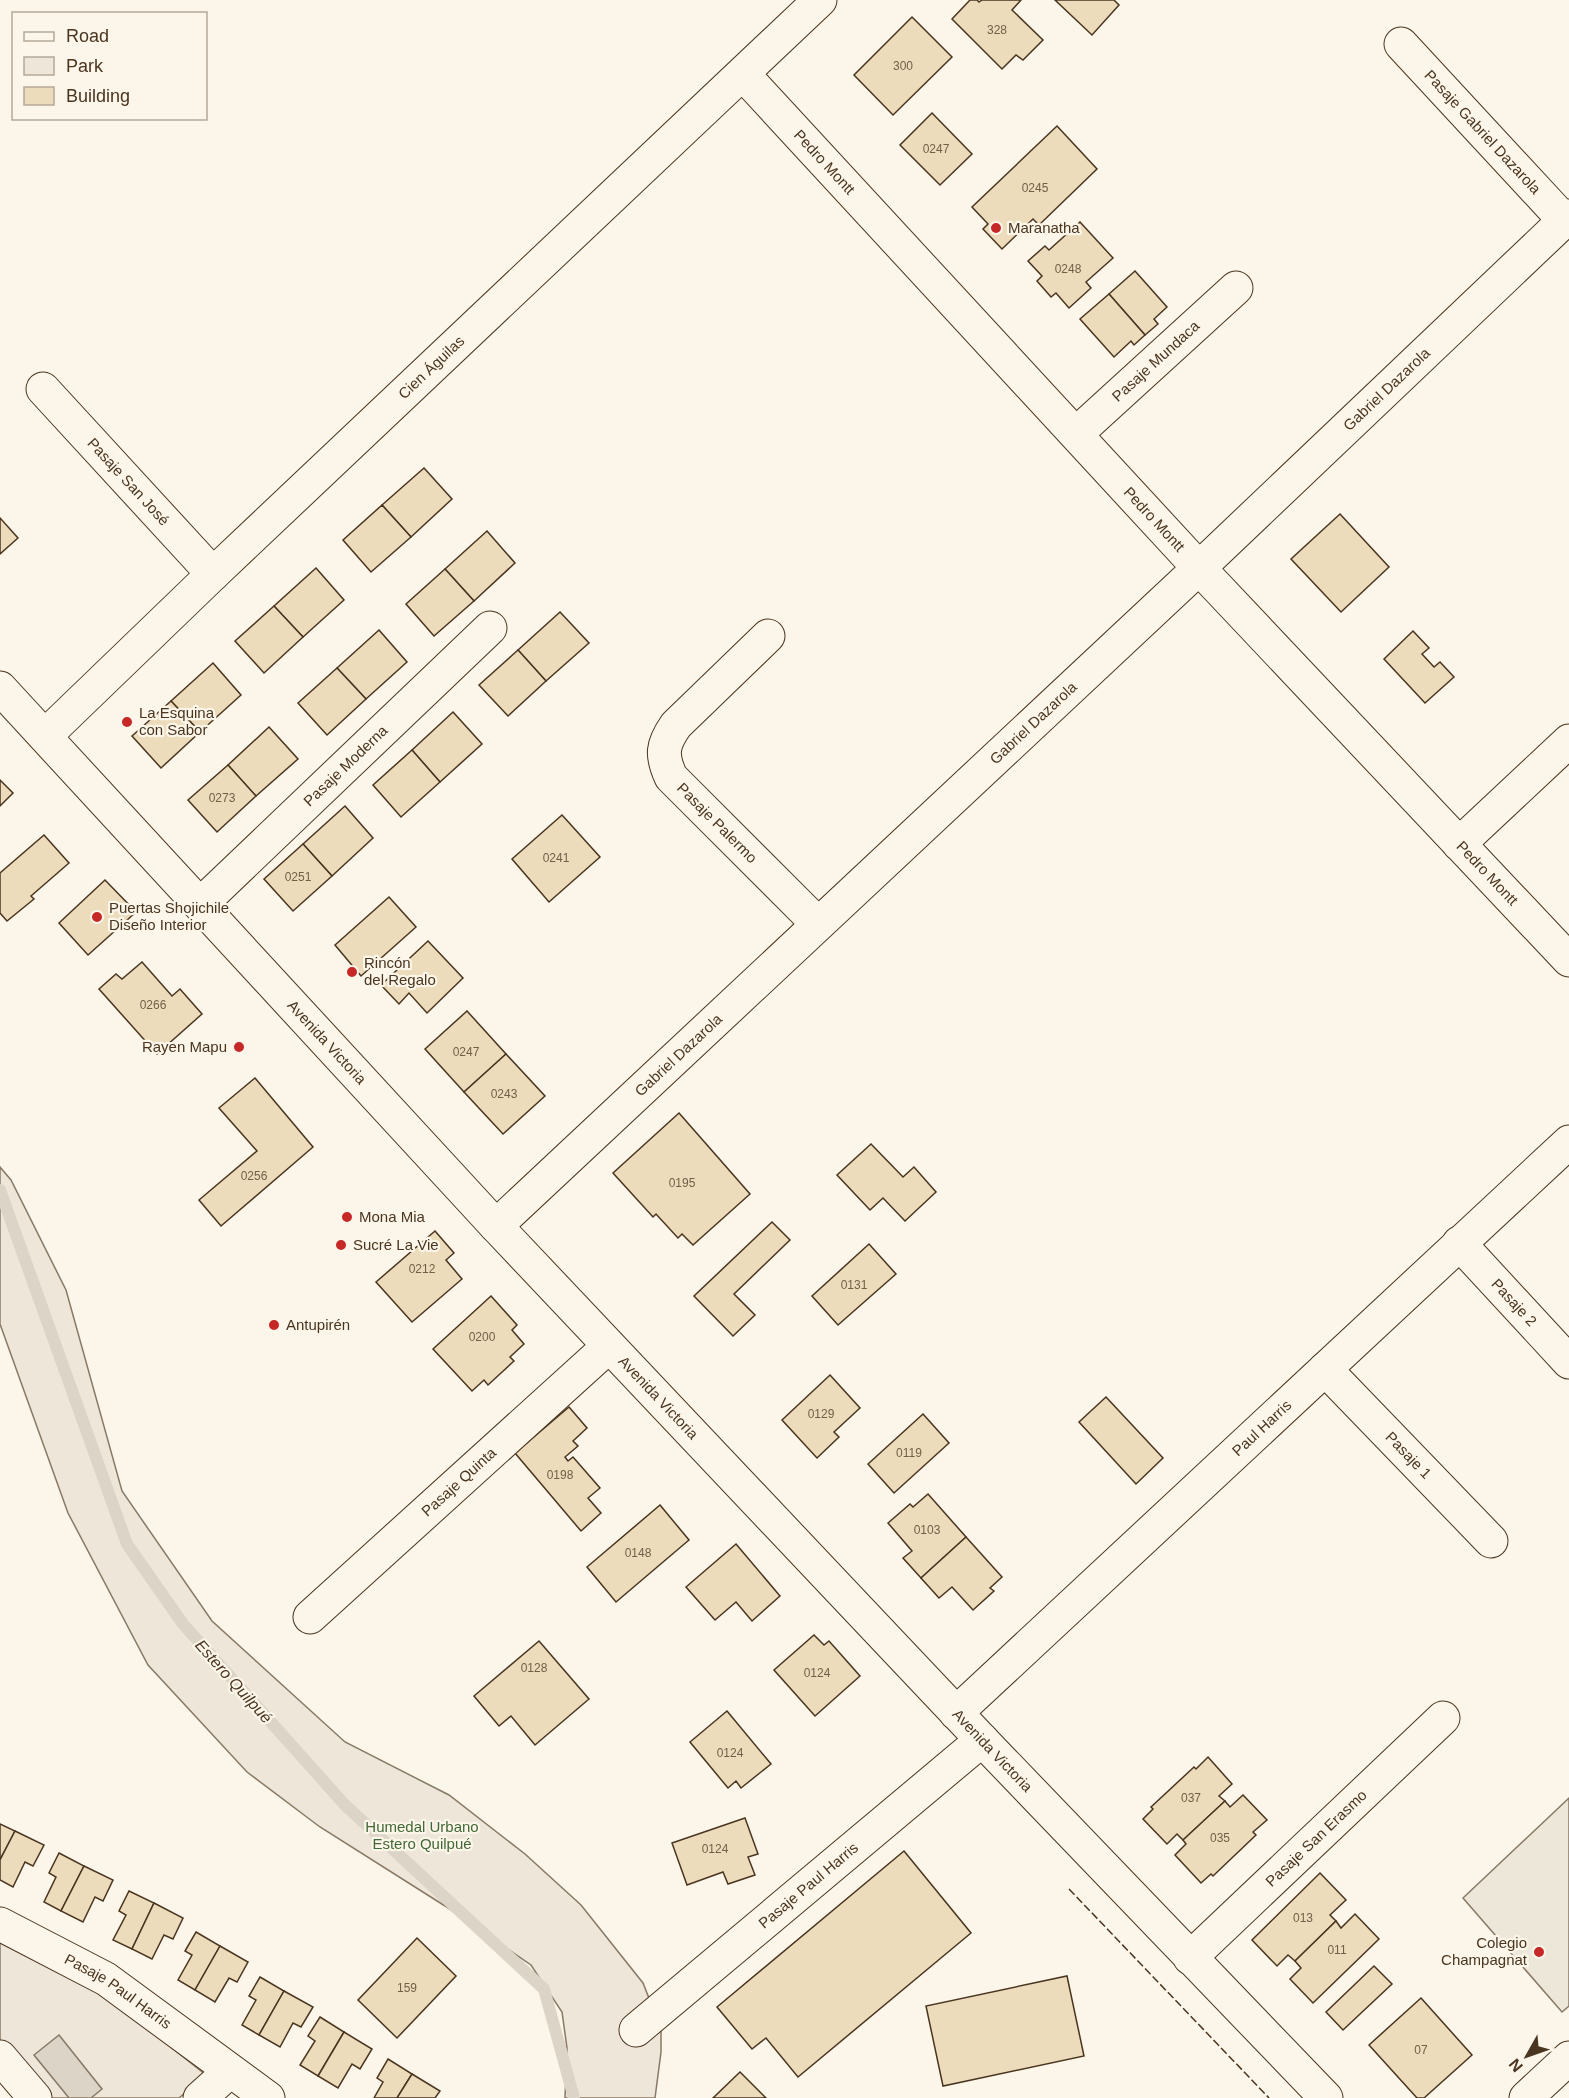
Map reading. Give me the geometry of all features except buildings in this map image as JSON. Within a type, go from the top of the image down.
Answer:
[{"type":"street","name":"Cien Águilas","points":[[45,736],[820,0]]},
{"type":"street","name":"Pasaje Gabriel Dazarola","points":[[1401,44],[1567,218]]},
{"type":"street","name":"Pedro Montt","points":[[742,75],[1199,568],[1569,960]]},
{"type":"street","name":"Gabriel Dazarola","points":[[496,1226],[1199,568],[1567,218]]},
{"type":"street","name":"Pasaje Mundaca","points":[[1076,434],[1236,288]]},
{"type":"street","name":"Pasaje San José","points":[[43,389],[213,574]]},
{"type":"street","name":"Pasaje Moderna","points":[[201,904],[490,628]]},
{"type":"street","name":"Pasaje Palermo","points":[[768,636],[676,725],[668,736],[664,748],[664,763],[671,777],[818,924]]},
{"type":"street","name":"Avenida Victoria","points":[[0,688],[496,1226],[956,1713],[1326,2098]]},
{"type":"street","points":[[1459,844],[1569,741]]},
{"type":"street","name":"Paul Harris","points":[[956,1713],[1569,1142]]},
{"type":"street","name":"Pasaje 2","points":[[1459,1243],[1569,1362]]},
{"type":"street","name":"Pasaje Quinta","points":[[310,1617],[609,1346]]},
{"type":"street","name":"Pasaje 1","points":[[1324,1370],[1491,1541]]},
{"type":"street","name":"Pasaje San Erasmo","points":[[1190,1958],[1443,1718]]},
{"type":"street","name":"Pasaje Paul Harris","points":[[636,2030],[982,1740]]},
{"type":"street","name":"Pasaje Paul Harris","points":[[0,1924],[106,1979],[268,2098]]},
{"type":"street","points":[[0,2057],[35,2098]]},
{"type":"street","points":[[1526,2098],[1569,2058]]},
{"type":"street","points":[[200,2098],[230,2071]]},
{"type":"green space","name":"Humedal Urbano Estero Quilpué","points":[[0,1167],[11,1180],[66,1290],[122,1491],[212,1621],[345,1742],[449,1795],[525,1854],[581,1905],[643,1983],[661,2029],[661,2052],[655,2098],[565,2098],[567,2048],[562,2012],[531,1965],[445,1906],[320,1827],[247,1772],[148,1665],[68,1513],[0,1324]]},
{"type":"green space","points":[[0,1936],[86,1980],[206,2075],[179,2098],[49,2098],[0,2041]]},
{"type":"shaded area","name":"Colegio Champagnat","points":[[1569,1798],[1569,2006],[1562,2012],[1463,1898]]},
{"type":"shaded area","points":[[59,2035],[102,2089],[91,2098],[69,2098],[34,2055]]},
{"type":"waterway","name":"Estero Quilpué","points":[[0,1190],[127,1544],[183,1624],[345,1805],[544,1989],[574,2098]]},
{"type":"fence","points":[[1069,1889],[1269,2098]]},
{"type":"place","name":"Maranatha","points":[[996,228]]},
{"type":"place","name":"La Esquina con Sabor","points":[[127,722]]},
{"type":"place","name":"Puertas Shojichile Diseño Interior","points":[[97,917]]},
{"type":"place","name":"Rincón del Regalo","points":[[352,972]]},
{"type":"place","name":"Rayen Mapu","points":[[239,1047]]},
{"type":"place","name":"Mona Mia","points":[[347,1217]]},
{"type":"place","name":"Sucré La Vie","points":[[341,1245]]},
{"type":"place","name":"Antupirén","points":[[274,1325]]},
{"type":"place","name":"Colegio Champagnat","points":[[1539,1952]]}]
